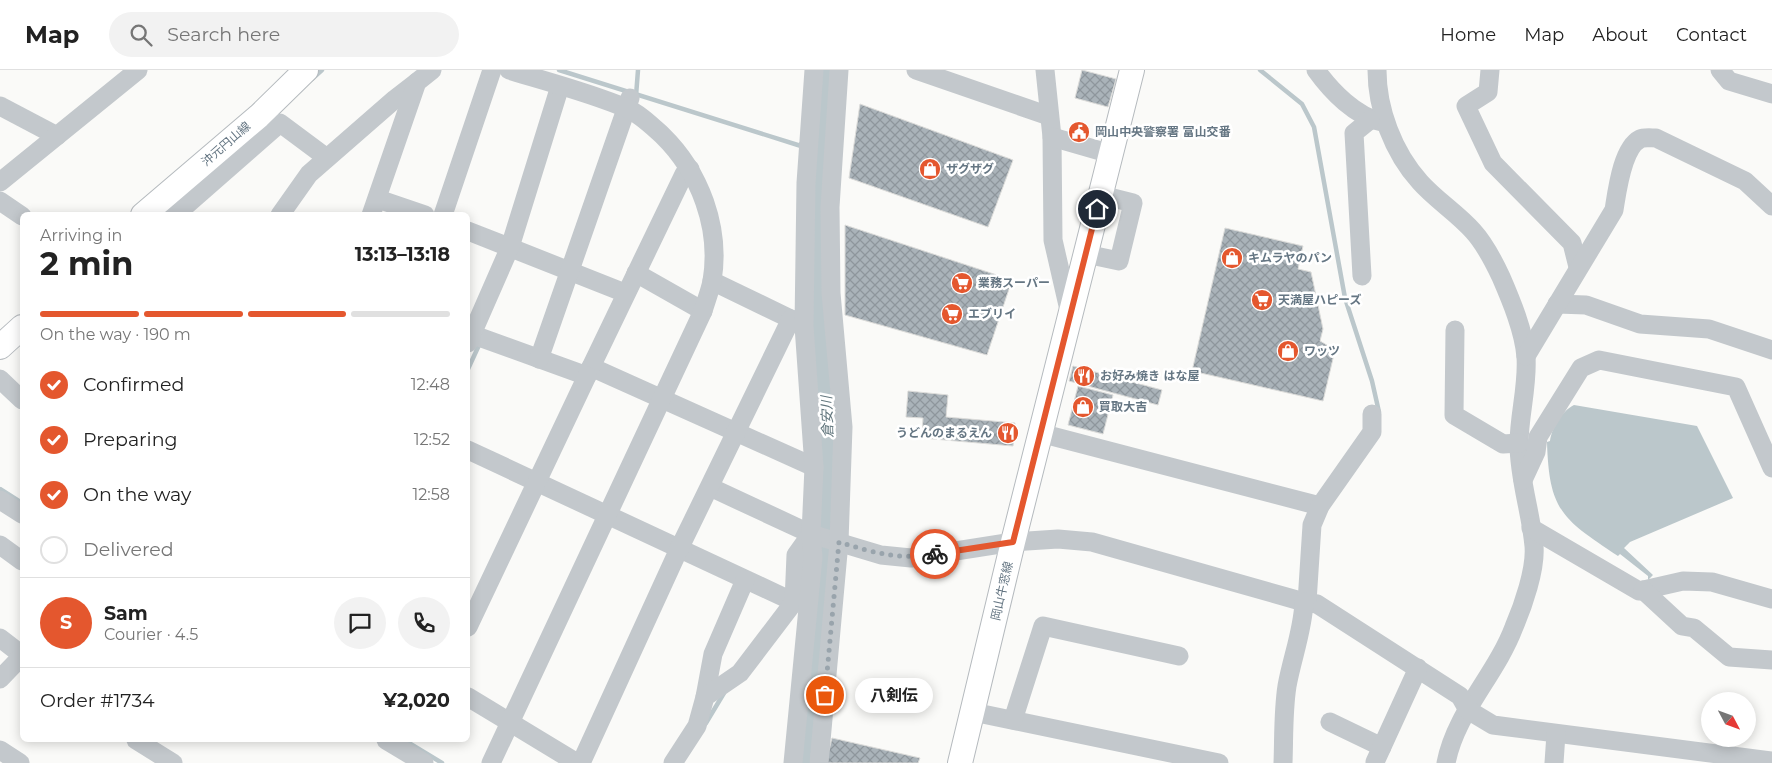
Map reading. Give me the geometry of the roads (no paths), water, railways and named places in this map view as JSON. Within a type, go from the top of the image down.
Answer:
[{"type":"main road","name":"沖元円山線","points":[[164,212],[306,70]]},
{"type":"main road","name":"岡山牛窓線","points":[[960,763],[1040,433],[1132,70]]},
{"type":"street","points":[[0,182],[138,70]]},
{"type":"street","points":[[282,212],[309,174],[395,99],[432,70]]},
{"type":"street","points":[[444,212],[492,70]]},
{"type":"street","points":[[491,763],[663,400],[703,311],[712,281],[711,223],[699,185],[680,152],[628,103],[560,86],[509,70]]},
{"type":"street","points":[[793,763],[810,604],[813,557],[826,538],[814,467],[798,323],[838,70]]},
{"type":"street","points":[[916,70],[1049,116]]},
{"type":"street","points":[[1045,70],[1049,116],[1056,138],[1053,240],[1070,315]]},
{"type":"street","points":[[1316,70],[1329,88],[1378,121],[1414,174],[1474,232],[1500,275],[1518,322],[1526,356],[1519,444],[1522,483],[1534,548],[1529,582],[1514,628],[1497,662],[1458,725],[1446,763]]},
{"type":"street","points":[[1377,70],[1378,121]]},
{"type":"street","points":[[1490,70],[1488,92],[1466,106],[1493,163],[1572,243],[1578,267]]},
{"type":"street","points":[[1720,70],[1728,81],[1772,94]]},
{"type":"street","points":[[808,72],[843,427],[826,538],[819,763]]},
{"type":"street","points":[[406,212],[374,207],[417,82]]},
{"type":"street","points":[[560,86],[510,247],[474,338],[541,354],[589,371],[663,400],[814,467]]},
{"type":"street","points":[[541,354],[574,272],[628,103]]},
{"type":"street","points":[[0,106],[57,136]]},
{"type":"street","points":[[1362,276],[1354,133],[1378,121]]},
{"type":"street","points":[[164,212],[280,123],[327,158]]},
{"type":"street","points":[[1056,138],[1111,154]]},
{"type":"street","points":[[1526,356],[1614,210],[1618,182],[1631,146],[1641,138],[1656,138],[1745,180],[1772,206]]},
{"type":"street","points":[[470,623],[625,293],[684,174],[690,169]]},
{"type":"street","points":[[1086,254],[1118,260],[1132,203],[1100,195]]},
{"type":"street","points":[[0,201],[20,215]]},
{"type":"street","points":[[470,232],[625,293]]},
{"type":"street","points":[[636,272],[703,311]]},
{"type":"street","points":[[712,281],[798,323]]},
{"type":"street","points":[[1557,304],[1586,305],[1640,324],[1709,329],[1772,350]]},
{"type":"street","points":[[470,698],[579,763],[679,549],[736,433],[798,323]]},
{"type":"street","points":[[1455,330],[1454,415],[1503,444],[1519,444]]},
{"type":"street","points":[[1522,483],[1536,452],[1538,437],[1581,368],[1599,360],[1736,387],[1772,468]]},
{"type":"street","points":[[0,379],[20,398]]},
{"type":"street","points":[[1283,763],[1283,713],[1308,603],[1312,525],[1320,506],[1372,432],[1372,414]]},
{"type":"street","points":[[1040,433],[1320,506]]},
{"type":"street","points":[[470,451],[794,602]]},
{"type":"street","points":[[710,487],[826,538],[881,555],[912,558],[1013,542],[1058,539],[1092,542],[1326,608],[1460,696],[1468,710],[1494,726],[1772,761]]},
{"type":"street","points":[[1,502],[20,513]]},
{"type":"street","points":[[1531,528],[1639,591],[1684,581],[1712,582],[1772,598]]},
{"type":"street","points":[[705,697],[740,673],[794,602],[796,555],[826,538]]},
{"type":"street","points":[[0,545],[20,560]]},
{"type":"street","points":[[673,763],[697,726],[705,697],[713,654],[745,580]]},
{"type":"street","points":[[1642,590],[1682,626],[1694,628],[1729,657],[1772,660]]},
{"type":"street","points":[[1013,720],[1043,626],[1179,656]]},
{"type":"street","points":[[0,638],[20,662]]},
{"type":"street","points":[[0,679],[20,664]]},
{"type":"street","points":[[1330,722],[1379,755],[1418,668]]},
{"type":"street","points":[[973,712],[1219,763]]},
{"type":"street","points":[[1554,763],[1556,734]]},
{"type":"street","points":[[139,742],[173,763]]},
{"type":"street","points":[[387,742],[398,757],[424,763]]},
{"type":"street","points":[[0,750],[20,763]]},
{"type":"waterway","points":[[312,79],[322,70]]},
{"type":"waterway","points":[[559,70],[801,146],[801,144]]},
{"type":"waterway","points":[[636,96],[638,70]]},
{"type":"waterway","name":"倉安川","points":[[805,763],[826,549],[828,434],[818,195],[828,70]]},
{"type":"waterway","points":[[1260,70],[1302,104],[1314,127],[1345,298],[1372,381],[1379,412]]},
{"type":"waterway","points":[[470,365],[480,343]]},
{"type":"waterway","points":[[0,489],[20,502]]},
{"type":"waterway","points":[[706,723],[724,693]]},
{"type":"waterway","points":[[407,742],[442,763]]},
{"type":"place","name":"岡山中央警察署 富山交番","points":[[1079,132]]},
{"type":"place","name":"ザグザグ","points":[[930,169]]},
{"type":"place","name":"キムラヤのパン","points":[[1232,258]]},
{"type":"place","name":"業務スーパー","points":[[962,283]]},
{"type":"place","name":"天満屋ハピーズ","points":[[1262,300]]},
{"type":"place","name":"エブリイ","points":[[952,314]]},
{"type":"place","name":"ワッツ","points":[[1288,351]]},
{"type":"place","name":"お好み焼き はな屋","points":[[1084,376]]},
{"type":"place","name":"買取大吉","points":[[1083,407]]},
{"type":"place","name":"うどんのまるえん","points":[[1008,433]]},
{"type":"place","name":"八剣伝","points":[[825,695]]}]
